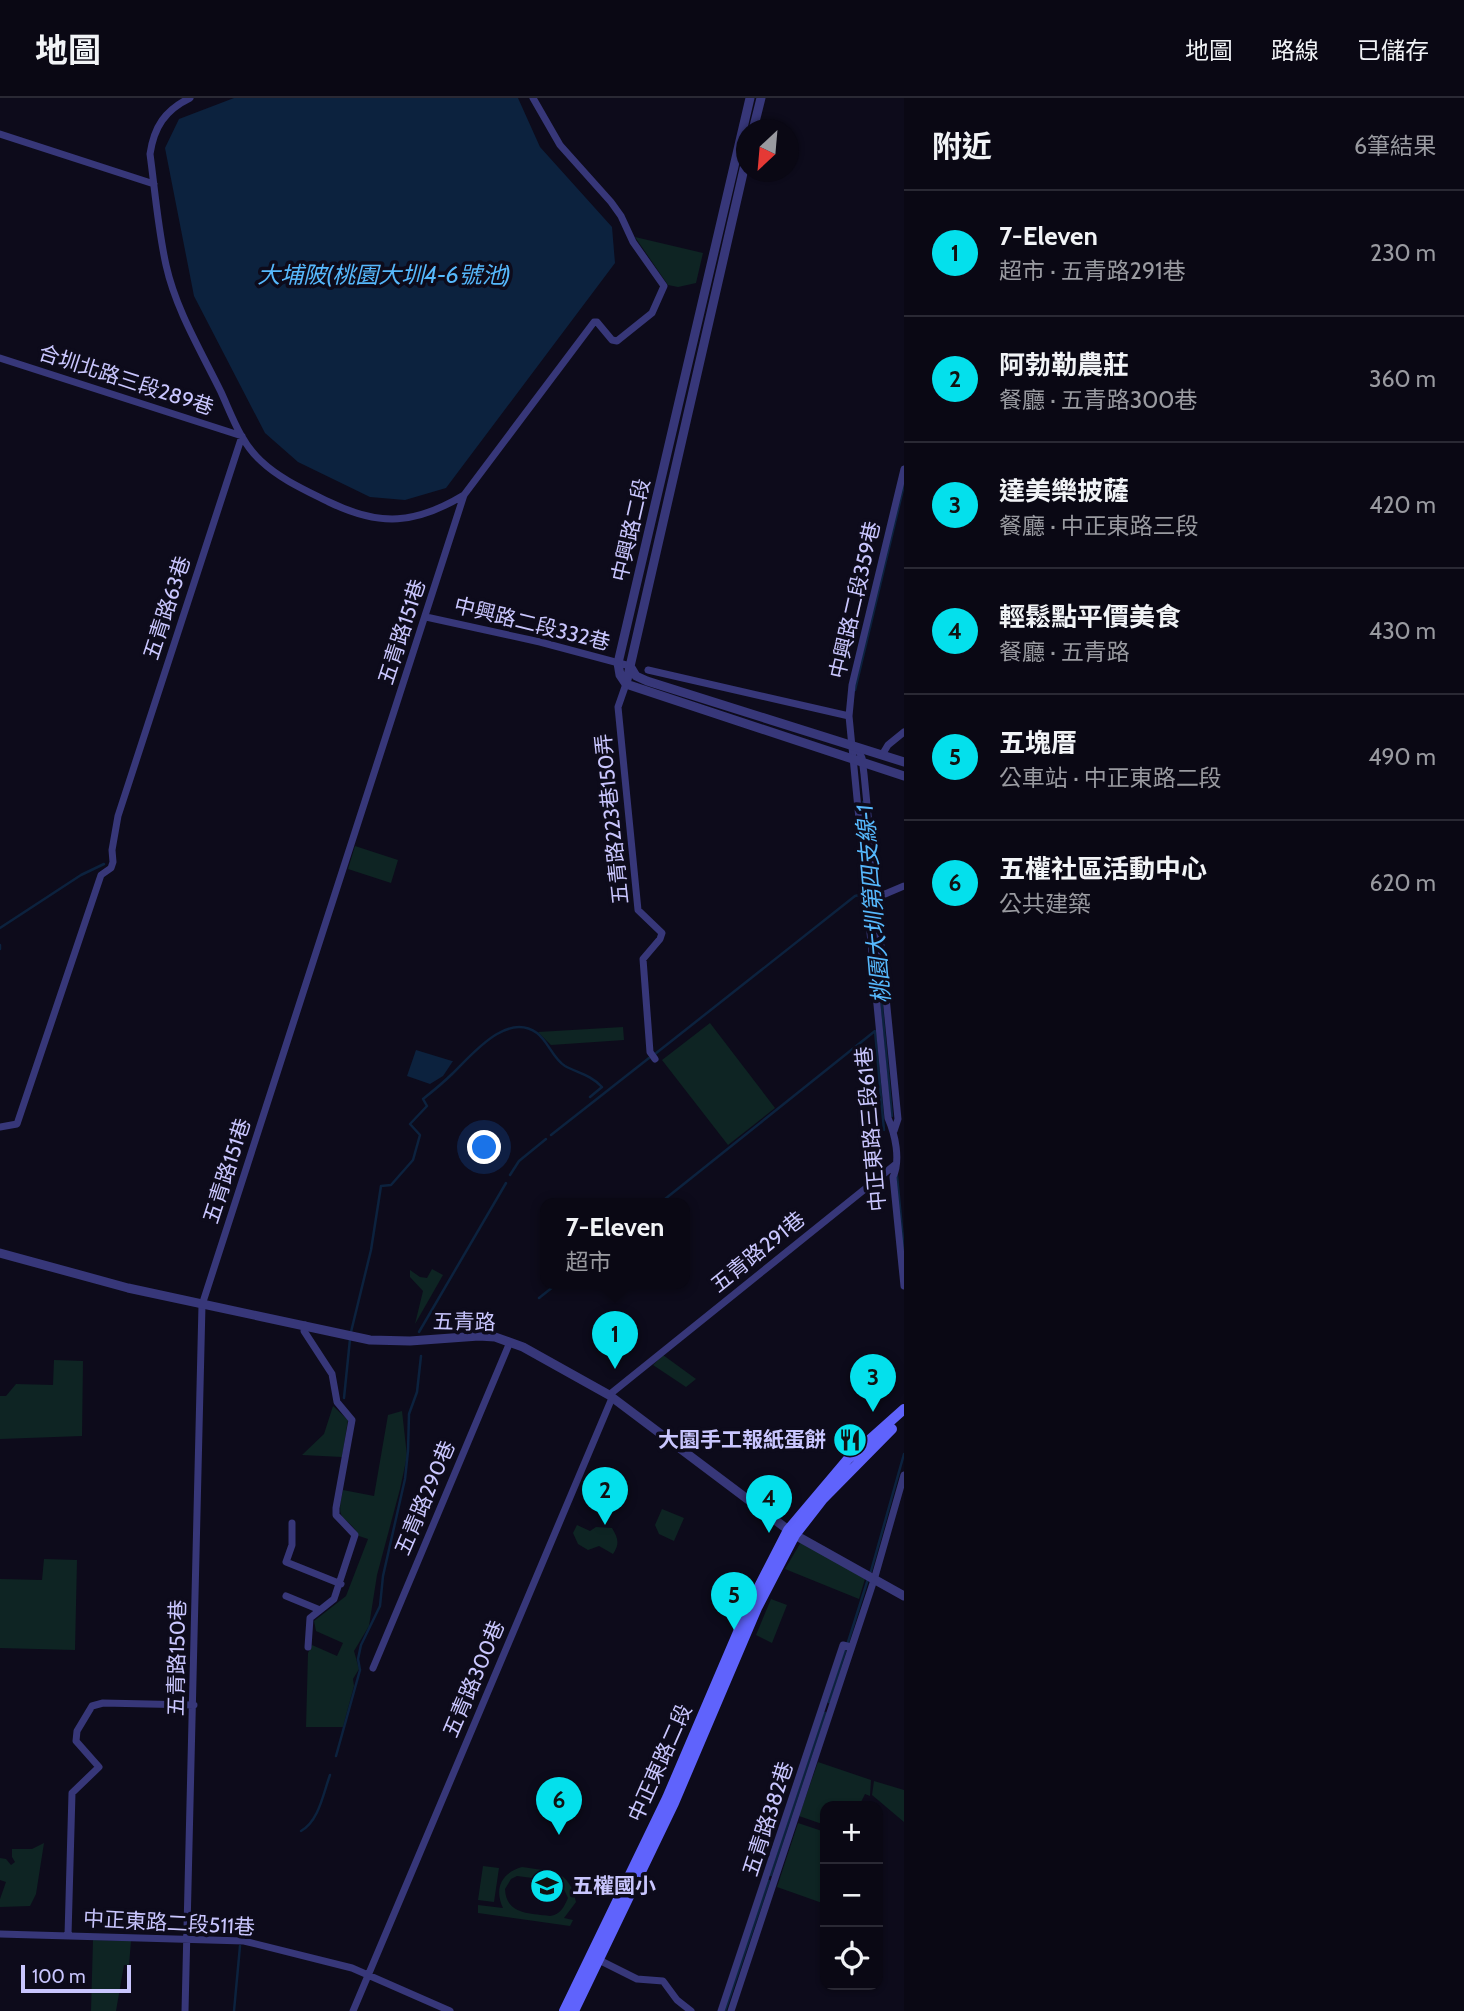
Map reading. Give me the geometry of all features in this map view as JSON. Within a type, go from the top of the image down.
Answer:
[{"type":"main road","points":[[791,1532],[849,1460],[904,1409]]},
{"type":"main road","points":[[791,1532],[904,1418]]},
{"type":"main road","name":"中正東路二段","points":[[564,2011],[674,1803],[791,1532]]},
{"type":"main road","name":"中正東路二段","points":[[574,2011],[594,1957]]},
{"type":"street","points":[[190,98],[161,118],[152,139],[150,154],[166,266],[180,310],[242,436],[259,460],[281,478],[343,509],[379,520],[403,520],[428,514],[464,495]]},
{"type":"street","name":"五青路151巷","points":[[202,1305],[464,495],[594,322],[597,322],[612,340],[617,341],[652,313],[664,286],[633,242],[621,216],[560,145],[533,98]]},
{"type":"street","name":"中興路二段","points":[[626,684],[682,441],[750,98]]},
{"type":"street","points":[[756,119],[761,98]]},
{"type":"street","points":[[0,134],[154,184]]},
{"type":"street","name":"中興路二段","points":[[618,663],[670,438],[740,182]]},
{"type":"street","name":"合圳北路三段289巷","points":[[0,358],[242,436]]},
{"type":"street","name":"五青路63巷","points":[[0,1127],[18,1124],[101,875],[111,869],[118,816],[242,436]]},
{"type":"street","points":[[670,438],[682,441]]},
{"type":"street","name":"中興路二段359巷","points":[[858,761],[849,716],[852,685],[904,469]]},
{"type":"street","name":"中興路二段332巷","points":[[426,617],[540,642],[630,666]]},
{"type":"street","points":[[618,663],[620,675],[626,684],[904,776]]},
{"type":"street","points":[[630,666],[636,676],[647,681],[904,762]]},
{"type":"street","points":[[648,670],[849,716]]},
{"type":"street","name":"五青路223巷150弄","points":[[626,684],[618,707],[638,910],[662,933],[643,959],[650,1052],[655,1059]]},
{"type":"street","points":[[882,755],[888,745],[904,732]]},
{"type":"street","points":[[858,761],[878,897],[898,1119],[894,1130]]},
{"type":"street","name":"中正東路三段61巷","points":[[858,761],[888,1118],[894,1130],[896,1164],[893,1177],[904,1286]]},
{"type":"street","points":[[878,897],[904,886]]},
{"type":"street","name":"五青路291巷","points":[[611,1396],[896,1164]]},
{"type":"street","name":"五青路","points":[[0,1253],[128,1288],[370,1340],[479,1336],[510,1342],[544,1357],[611,1396],[791,1532],[904,1597]]},
{"type":"street","name":"五青路150巷","points":[[185,2011],[202,1305]]},
{"type":"street","points":[[305,1325],[304,1331],[332,1374],[337,1402],[352,1420],[336,1515],[355,1535],[334,1599],[310,1618],[308,1647]]},
{"type":"street","name":"五青路290巷","points":[[373,1668],[510,1342]]},
{"type":"street","name":"五青路300巷","points":[[353,2011],[611,1396]]},
{"type":"street","name":"五青路382巷","points":[[731,2011],[874,1580],[904,1475]]},
{"type":"street","points":[[292,1522],[292,1545],[286,1562],[341,1584]]},
{"type":"street","points":[[286,1596],[320,1610]]},
{"type":"street","name":"五青路382巷","points":[[721,2011],[843,1645],[851,1647]]},
{"type":"street","points":[[68,1936],[72,1793],[99,1767],[76,1741],[77,1731],[92,1706],[103,1703],[194,1705]]},
{"type":"street","name":"中正東路二段511巷","points":[[0,1934],[244,1941],[352,1968],[450,2011]]},
{"type":"street","points":[[594,1957],[637,1979],[663,1981],[677,2000],[691,2011]]},
{"type":"green space","points":[[635,237],[703,253],[696,283],[678,287],[668,285]]},
{"type":"green space","points":[[355,846],[398,860],[391,883],[348,869]]},
{"type":"green space","points":[[710,1023],[775,1108],[728,1145],[662,1060]]},
{"type":"green space","points":[[623,1027],[624,1040],[551,1045],[538,1032]]},
{"type":"green space","points":[[432,1269],[443,1275],[415,1324],[423,1291],[410,1277],[410,1270],[427,1278]]},
{"type":"green space","points":[[663,1355],[696,1379],[686,1387],[653,1365]]},
{"type":"green space","points":[[54,1360],[83,1361],[82,1436],[0,1439],[0,1396],[6,1396],[16,1384],[53,1385]]},
{"type":"green space","points":[[333,1406],[348,1420],[342,1457],[302,1455],[324,1434]]},
{"type":"green space","points":[[402,1411],[407,1456],[377,1575],[369,1626],[354,1651],[359,1669],[353,1679],[354,1686],[343,1727],[306,1727],[308,1653],[312,1645],[337,1656],[343,1643],[316,1631],[314,1621],[346,1596],[368,1539],[359,1536],[341,1514],[343,1490],[374,1496],[388,1415]]},
{"type":"green space","points":[[662,1509],[684,1518],[674,1541],[659,1534],[655,1525]]},
{"type":"green space","points":[[577,1525],[590,1531],[596,1527],[612,1528],[617,1541],[613,1554],[599,1546],[588,1550],[578,1544],[573,1533]]},
{"type":"green space","points":[[801,1542],[865,1579],[859,1599],[785,1569]]},
{"type":"green space","points":[[44,1559],[77,1560],[75,1650],[0,1648],[0,1579],[42,1580]]},
{"type":"green space","points":[[771,1599],[787,1605],[772,1643],[756,1635]]},
{"type":"green space","points":[[818,1762],[871,1780],[870,1796],[865,1794],[862,1801],[820,1801],[820,1823],[799,1816]]},
{"type":"green space","points":[[874,1781],[904,1790],[904,1822],[883,1804],[883,1801],[872,1795]]},
{"type":"green space","points":[[798,1823],[820,1830],[820,1902],[777,1887]]},
{"type":"green space","points":[[44,1843],[36,1894],[30,1906],[0,1907],[6,1882],[0,1880],[0,1858],[6,1859],[11,1865],[15,1862],[12,1849],[32,1849]]},
{"type":"green space","points":[[483,1866],[499,1868],[494,1902],[478,1900]]},
{"type":"green space","points":[[522,1867],[542,1870],[557,1874],[569,1883],[576,1902],[564,1918],[573,1920],[570,1926],[478,1913],[478,1905],[503,1908],[499,1894],[501,1883]],"holes":[[[517,1876],[561,1883],[568,1898],[556,1914],[550,1916],[520,1911],[506,1898],[505,1889],[511,1879]]]},
{"type":"green space","points":[[93,1940],[131,1941],[129,1965],[124,1965],[116,2011],[91,2011]]},
{"type":"water","name":"大埔陂(桃園大圳4-6號池)","points":[[234,98],[518,98],[540,147],[612,227],[615,263],[446,488],[405,500],[370,497],[298,462],[265,433],[194,296],[165,148],[179,119]]},
{"type":"water","points":[[416,1050],[453,1061],[443,1076],[430,1084],[407,1076]]},
{"type":"waterway","name":"桃園大圳第四支線-1","points":[[855,690],[904,485]]},
{"type":"waterway","name":"桃園大圳第四支線-1","points":[[863,802],[892,1116]]},
{"type":"waterway","points":[[0,928],[81,875],[104,864]]},
{"type":"waterway","points":[[655,1054],[855,896],[863,894]]},
{"type":"waterway","points":[[351,1332],[371,1250],[381,1186],[391,1185],[413,1160],[420,1135],[410,1124],[427,1106],[423,1099],[490,1038],[513,1028],[525,1028],[537,1033],[561,1063],[598,1083],[602,1087],[590,1097]]},
{"type":"waterway","points":[[666,1198],[875,1031],[884,1130]]},
{"type":"waterway","points":[[551,1135],[649,1058]]},
{"type":"waterway","points":[[510,1175],[519,1161],[546,1139]]},
{"type":"waterway","name":"桃園大圳第四支線-1","points":[[897,1176],[904,1250]]},
{"type":"waterway","points":[[419,1332],[506,1183]]},
{"type":"waterway","points":[[539,1298],[550,1289]]},
{"type":"waterway","points":[[344,1398],[350,1339]]},
{"type":"waterway","points":[[336,1756],[360,1670],[358,1659],[361,1645],[380,1606],[383,1576],[405,1479],[409,1414],[417,1392],[421,1356]]},
{"type":"waterway","name":"桃園大圳第四支線-1","points":[[871,1571],[904,1454]]},
{"type":"waterway","name":"桃園大圳第四支線-1","points":[[829,1702],[868,1579]]},
{"type":"waterway","name":"桃園大圳第四支線-1","points":[[771,1875],[825,1713]]},
{"type":"waterway","points":[[301,1831],[316,1814],[330,1775]]},
{"type":"waterway","name":"桃園大圳第四支線-1","points":[[725,2011],[769,1881]]},
{"type":"waterway","points":[[234,2011],[240,1946]]},
{"type":"place","name":"7-Eleven","points":[[615,1369]]},
{"type":"place","name":"達美樂披薩","points":[[873,1412]]},
{"type":"place","name":"大園手工報紙蛋餅","points":[[850,1440]]},
{"type":"place","name":"阿勃勒農莊","points":[[605,1525]]},
{"type":"place","name":"輕鬆點平價美食","points":[[769,1533]]},
{"type":"place","name":"五塊厝","points":[[734,1630]]},
{"type":"place","name":"五權社區活動中心","points":[[559,1835]]},
{"type":"place","name":"五權國小","points":[[547,1886]]}]
